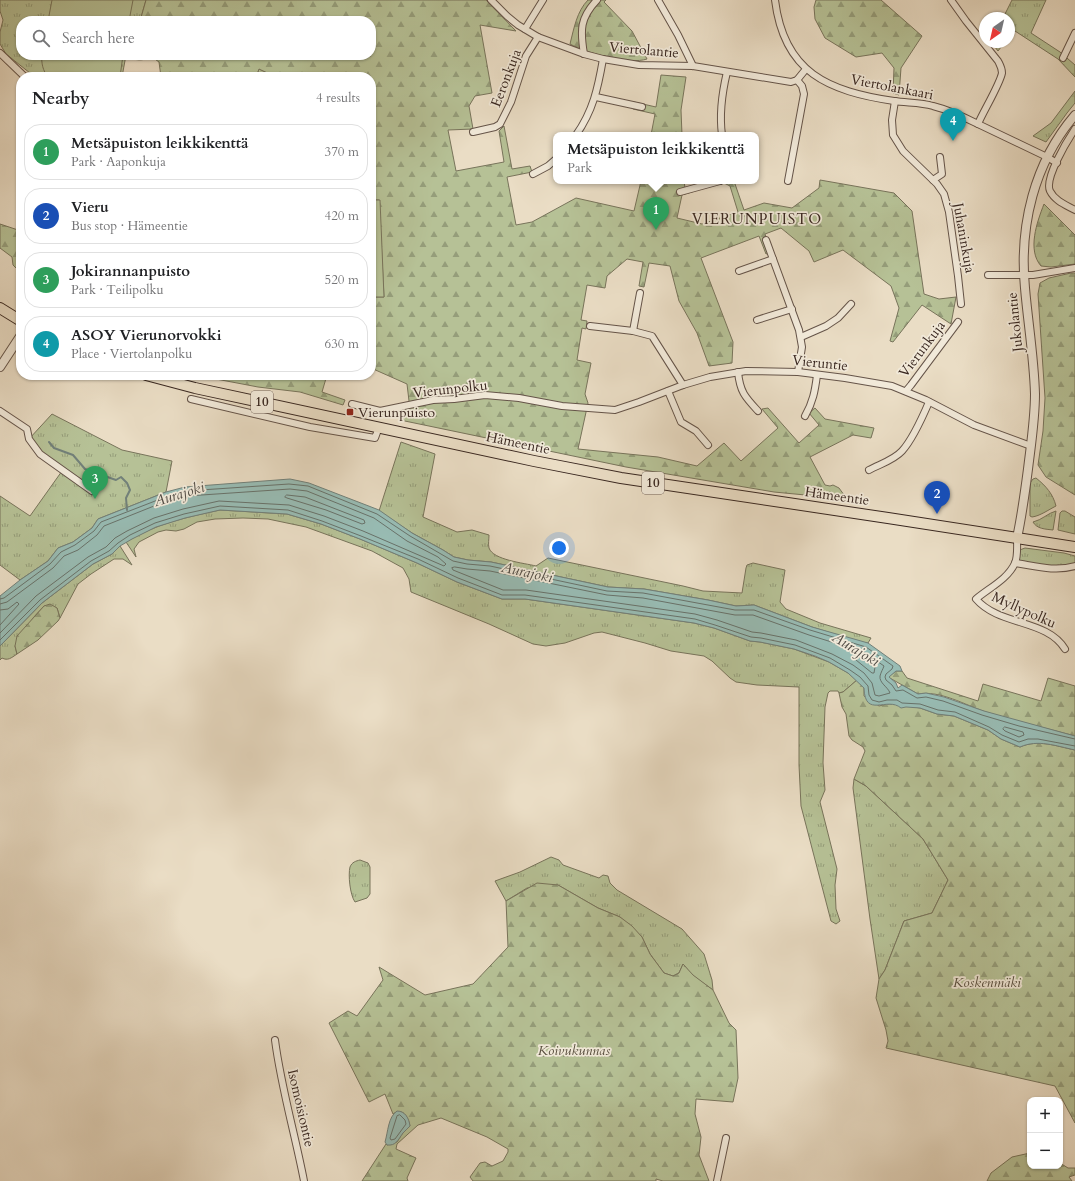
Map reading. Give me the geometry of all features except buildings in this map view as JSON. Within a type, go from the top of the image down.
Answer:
[{"type":"highway","points":[[0,308],[16,318]]},
{"type":"highway","name":"Hämeentie","points":[[165,380],[195,388],[534,461],[621,478],[888,518],[906,522],[1075,540]]},
{"type":"highway","name":"Hämeentie","points":[[1018,535],[1075,547]]},
{"type":"street","name":"Viertolantie","points":[[491,0],[507,16],[538,37],[584,54],[603,59],[639,65],[693,66],[791,82],[797,80]]},
{"type":"street","points":[[525,29],[543,0]]},
{"type":"street","points":[[584,54],[581,35],[583,20],[597,0]]},
{"type":"street","points":[[658,0],[671,21],[693,66]]},
{"type":"street","name":"Viertolankaari","points":[[775,0],[777,17],[784,37],[793,54],[806,69],[820,79],[833,86],[860,94],[895,101],[933,106],[956,114],[1057,163]]},
{"type":"street","points":[[950,0],[1002,68],[1002,74],[999,81],[978,124]]},
{"type":"street","points":[[1063,58],[1075,33]]},
{"type":"street","name":"Eeronkuja","points":[[473,132],[495,128],[502,120],[511,102],[526,56],[538,37]]},
{"type":"street","points":[[0,54],[20,72]]},
{"type":"street","points":[[578,132],[596,97],[603,59]]},
{"type":"street","points":[[788,182],[804,94],[802,86],[797,80],[806,69]]},
{"type":"street","points":[[722,132],[720,114],[721,100],[727,72]]},
{"type":"street","points":[[596,97],[642,106]]},
{"type":"street","name":"Juhaninkuja","points":[[895,101],[892,120],[893,135],[903,151],[933,180],[944,194],[958,276],[961,304]]},
{"type":"street","name":"Jukolantie","points":[[1018,535],[1031,446],[1035,393],[1024,276],[1024,244],[1027,218],[1039,175],[1047,157],[1059,135],[1075,115]]},
{"type":"street","points":[[1075,129],[1067,141],[1049,180],[1050,190],[1054,197],[1075,210]]},
{"type":"street","points":[[933,180],[942,174],[940,157]]},
{"type":"street","points":[[533,174],[553,162]]},
{"type":"street","points":[[680,192],[709,184]]},
{"type":"street","points":[[766,240],[801,337],[802,348],[798,372]]},
{"type":"street","points":[[739,271],[773,258]]},
{"type":"street","points":[[988,275],[1024,276],[1075,268]]},
{"type":"street","points":[[633,331],[640,293]]},
{"type":"street","points":[[801,337],[826,326],[838,318],[851,304]]},
{"type":"street","points":[[757,320],[792,309]]},
{"type":"street","name":"Vierunkuja","points":[[906,391],[958,322]]},
{"type":"street","points":[[590,326],[633,331],[652,336],[683,384]]},
{"type":"street","points":[[0,367],[16,343]]},
{"type":"street","name":"Vieruntie","points":[[599,408],[615,410],[668,392],[683,384],[710,377],[746,371],[798,372],[885,384],[906,391],[974,425],[1031,446]]},
{"type":"street","points":[[738,372],[741,390],[758,411]]},
{"type":"street","points":[[805,416],[814,395],[817,375]]},
{"type":"street","points":[[668,392],[681,422],[696,431],[708,444]]},
{"type":"street","name":"Vierunpolku","points":[[352,404],[380,411],[433,400],[485,395],[518,398],[562,406],[599,408]]},
{"type":"street","points":[[191,399],[310,427],[375,438],[378,427]]},
{"type":"street","points":[[869,470],[901,452],[909,442],[929,402]]},
{"type":"street","points":[[0,411],[27,429],[29,439],[40,454],[92,491]]},
{"type":"street","points":[[1018,535],[1015,563],[1050,569],[1064,569],[1075,566]]},
{"type":"street","name":"Myllypolku","points":[[1015,563],[1001,580],[976,598],[982,605],[992,612],[1048,632],[1057,638],[1065,649]]},
{"type":"street","name":"Isomoisiontie","points":[[274,1040],[297,1142],[304,1181]]},
{"type":"street","points":[[718,1181],[726,1138]]},
{"type":"green space","points":[[0,0],[146,0],[141,16],[16,16],[16,60],[125,60],[123,72],[29,72],[6,54],[0,44],[0,32],[3,20],[0,11]]},
{"type":"green space","points":[[52,0],[133,0],[130,16],[49,16]]},
{"type":"green space","points":[[146,0],[486,0],[516,31],[480,25],[492,93],[475,96],[469,106],[473,129],[448,130],[456,171],[504,162],[499,131],[504,126],[512,169],[530,166],[532,172],[507,177],[516,225],[532,222],[576,198],[634,211],[640,184],[684,184],[685,188],[695,191],[682,195],[677,218],[702,224],[738,212],[730,186],[726,184],[735,184],[744,210],[764,203],[792,208],[819,188],[820,180],[894,193],[912,211],[924,294],[939,299],[956,297],[951,324],[922,305],[893,342],[890,341],[899,308],[891,286],[843,250],[814,262],[809,251],[781,228],[765,234],[771,252],[766,254],[759,236],[701,258],[733,342],[732,363],[709,366],[697,333],[679,301],[670,266],[649,263],[644,287],[639,286],[643,262],[627,259],[607,276],[605,288],[587,285],[581,320],[587,321],[586,329],[582,328],[577,360],[591,363],[585,394],[588,403],[578,449],[658,457],[697,466],[724,443],[741,461],[778,428],[762,409],[768,408],[799,443],[819,425],[809,413],[815,408],[825,419],[874,428],[871,438],[853,435],[810,457],[825,485],[833,485],[839,488],[847,499],[774,492],[626,467],[400,420],[409,401],[407,384],[376,370],[376,297],[384,297],[379,200],[376,200],[376,72],[265,72],[259,69],[258,72],[160,72],[159,62],[156,60],[376,60],[376,16],[141,16]]},
{"type":"green space","points":[[588,0],[606,0],[604,2],[632,31],[647,59],[630,60],[608,57],[586,51],[570,44],[581,9]]},
{"type":"green space","points":[[816,0],[881,0],[922,36],[901,68],[899,95],[893,93],[894,68],[882,53],[856,57],[825,38],[815,19],[814,7]]},
{"type":"green space","points":[[1012,0],[1046,0],[1031,33],[1060,52],[1075,65],[1075,77],[1058,59],[1015,31],[1015,12],[1006,12]]},
{"type":"green space","points":[[122,60],[121,72],[45,72],[42,61]]},
{"type":"green space","points":[[259,69],[265,72],[258,72]]},
{"type":"green space","points":[[661,75],[686,77],[681,110],[682,132],[652,132],[655,114],[633,109],[634,102],[656,107]]},
{"type":"green space","points":[[1075,91],[1075,103],[1046,142],[1033,136],[1051,123]]},
{"type":"green space","points":[[376,200],[380,200],[384,297],[376,297]]},
{"type":"green space","points":[[1044,204],[1075,235],[1075,264],[1051,267],[1041,266],[1037,259],[1034,244],[1036,227]]},
{"type":"green space","points":[[0,224],[16,229],[16,268],[13,265],[12,257],[0,248]]},
{"type":"green space","points":[[1075,273],[1075,495],[1046,477],[1038,465],[1043,431],[1045,398],[1038,294],[1040,283],[1049,278]]},
{"type":"green space","points":[[221,380],[326,380],[322,392],[345,400],[343,405],[300,392],[258,387]]},
{"type":"green space","points":[[52,414],[122,450],[172,461],[166,492],[98,519],[92,528],[73,542],[58,548],[48,561],[20,580],[0,565],[0,496],[30,516],[62,471],[40,454],[29,439]]},
{"type":"green space","points":[[401,442],[435,454],[423,517],[457,532],[472,530],[489,535],[489,548],[492,552],[502,558],[536,566],[548,558],[703,591],[742,593],[747,565],[753,563],[785,570],[780,602],[786,609],[820,623],[871,638],[868,643],[860,642],[812,627],[754,605],[736,606],[644,589],[608,587],[491,562],[454,557],[412,533],[379,511]]},
{"type":"green space","points":[[1036,478],[1049,490],[1056,506],[1032,517],[1030,516],[1030,483]]},
{"type":"green space","points":[[220,510],[287,514],[321,524],[417,563],[457,582],[502,599],[525,599],[694,623],[714,628],[750,641],[794,649],[829,662],[848,673],[857,680],[843,692],[839,693],[838,691],[830,691],[828,693],[825,707],[823,763],[825,790],[820,802],[837,869],[835,885],[836,909],[840,921],[836,924],[831,921],[801,806],[799,765],[799,687],[757,685],[736,682],[704,656],[671,651],[602,632],[594,633],[565,643],[546,646],[533,644],[411,592],[409,579],[403,568],[372,551],[306,527],[268,519],[215,519],[197,522],[184,529],[158,532],[139,542],[134,549],[136,557],[126,542],[148,530],[183,518]]},
{"type":"green space","points":[[1056,511],[1053,530],[1039,527],[1033,522],[1050,513]]},
{"type":"green space","points":[[1065,511],[1075,517],[1075,534],[1058,530],[1060,513]]},
{"type":"green space","points":[[120,546],[132,565],[123,559],[114,559],[91,574],[78,584],[60,618],[57,608],[44,606],[33,618],[15,646],[17,654],[10,659],[2,658],[0,660],[0,646],[42,603],[93,564],[112,554]]},
{"type":"green space","points":[[1025,548],[1064,553],[1075,556],[1075,565],[1050,569],[1015,563],[1017,551]]},
{"type":"green space","points":[[50,604],[57,608],[60,618],[38,640],[17,654],[15,646],[17,636],[44,606]]},
{"type":"green space","points":[[896,671],[902,671],[907,678],[978,701],[983,684],[1041,701],[1048,678],[1075,686],[1075,736],[986,712],[944,696],[926,693],[918,694],[888,677]]},
{"type":"green space","name":"Koskenmäki","points":[[857,680],[864,688],[864,696],[879,706],[897,704],[920,708],[937,714],[954,716],[988,730],[1001,739],[1020,747],[1040,743],[1075,750],[1075,1123],[1063,1101],[1063,1097],[1061,1097],[1055,1086],[886,1048],[888,1041],[886,1030],[876,998],[879,979],[885,970],[904,921],[932,913],[948,880],[923,839],[866,786],[854,779],[865,751],[863,747],[852,740],[849,736],[846,714],[842,707],[839,693],[843,692]]},
{"type":"green space","points":[[854,779],[866,786],[923,839],[948,880],[932,913],[904,921],[885,970],[879,979],[853,788]]},
{"type":"green space","points":[[551,857],[559,860],[563,865],[599,878],[603,875],[608,876],[610,883],[617,890],[682,929],[704,954],[712,980],[713,990],[692,975],[683,964],[679,973],[673,976],[664,973],[650,954],[642,937],[620,917],[598,908],[558,885],[527,888],[506,901],[495,881],[520,872]]},
{"type":"green space","points":[[360,860],[368,863],[370,867],[370,894],[367,898],[355,902],[349,880],[349,871],[352,864]]},
{"type":"green space","name":"Koivukunnas","points":[[537,883],[558,885],[598,908],[620,917],[632,926],[642,937],[650,954],[664,973],[673,976],[679,973],[683,964],[693,975],[713,990],[729,1023],[736,1030],[738,1078],[733,1102],[696,1099],[695,1114],[701,1137],[699,1155],[709,1181],[663,1181],[656,1179],[656,1181],[473,1181],[470,1177],[480,1163],[485,1162],[492,1166],[503,1161],[508,1149],[487,1137],[441,1118],[418,1125],[397,1144],[396,1149],[416,1158],[407,1178],[408,1181],[362,1181],[386,1144],[397,1142],[410,1126],[408,1119],[402,1112],[393,1114],[385,1094],[369,1102],[329,1023],[348,1011],[357,1016],[383,980],[379,967],[425,995],[473,984],[508,947],[506,901]]},
{"type":"green space","points":[[1027,1154],[1027,1169],[1063,1169],[1063,1165],[1068,1168],[1075,1168],[1075,1175],[1069,1177],[1072,1181],[987,1181],[991,1173],[1012,1157]]},
{"type":"water","name":"Aurajoki","points":[[290,479],[309,483],[379,510],[412,533],[454,557],[491,562],[608,587],[644,589],[736,606],[754,605],[812,627],[868,643],[900,666],[902,671],[896,671],[889,677],[896,683],[898,688],[902,685],[918,694],[926,693],[944,697],[984,711],[1075,736],[1075,750],[1040,743],[1020,747],[1001,739],[988,730],[954,716],[937,714],[920,708],[901,708],[889,704],[872,705],[868,703],[865,697],[864,688],[848,673],[829,662],[794,649],[750,641],[714,628],[694,623],[525,599],[502,599],[457,582],[360,539],[321,524],[287,514],[220,510],[185,518],[156,527],[120,546],[112,554],[93,564],[42,603],[0,646],[0,596],[48,561],[58,548],[73,542],[92,528],[98,519],[166,492],[185,487]]},
{"type":"water","points":[[397,1111],[402,1112],[406,1116],[409,1120],[410,1126],[393,1145],[387,1145],[385,1142],[389,1125],[392,1117]]},
{"type":"waterway","points":[[49,442],[54,448],[73,455],[85,469],[116,480],[121,477],[127,483],[130,490],[126,498],[127,510]]},
{"type":"place","name":"ASOY Vierunorvokki","points":[[953,141]]},
{"type":"place","name":"Metsäpuiston leikkikenttä","points":[[656,230]]},
{"type":"place","name":"Vierunpuisto","points":[[350,412]]},
{"type":"place","name":"Jokirannanpuisto","points":[[95,499]]},
{"type":"place","name":"Vieru","points":[[937,514]]},
{"type":"district","name":"VIERUNPUISTO","points":[[757,219]]}]
